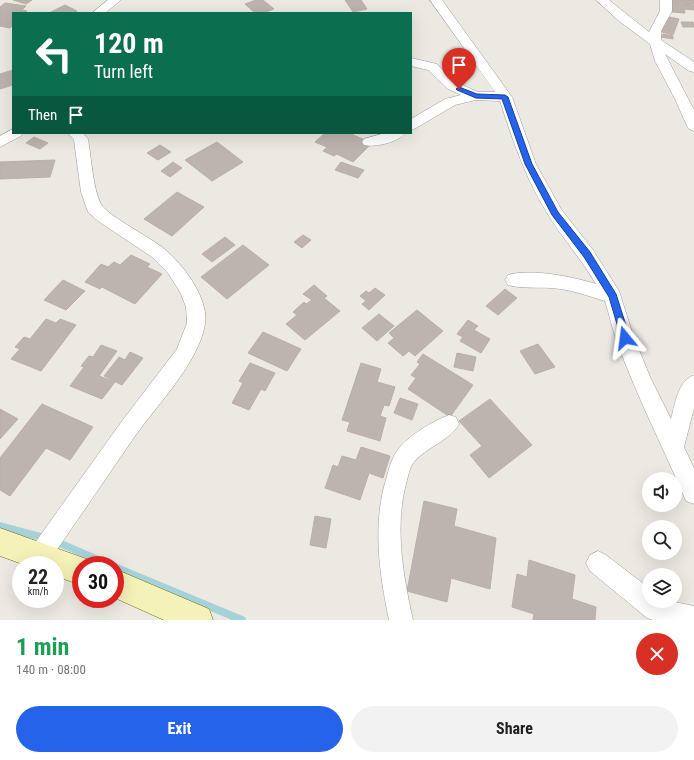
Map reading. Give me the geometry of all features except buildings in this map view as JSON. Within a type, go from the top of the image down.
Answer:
[{"type":"street","points":[[99,12],[115,0]]},
{"type":"street","points":[[436,0],[505,97],[529,164],[555,213],[587,254],[613,296],[625,338],[642,381],[674,447],[694,493]]},
{"type":"street","points":[[602,0],[632,27],[694,68]]},
{"type":"street","points":[[666,0],[666,10],[655,30],[655,41],[661,61],[694,126]]},
{"type":"street","points":[[412,62],[427,64],[435,68],[453,86],[476,96]]},
{"type":"street","points":[[412,124],[450,102],[476,96],[505,97]]},
{"type":"street","points":[[0,142],[14,134]]},
{"type":"street","points":[[40,555],[129,428],[184,355],[190,343],[196,323],[195,307],[188,290],[174,268],[158,252],[104,217],[94,208],[89,192],[81,139],[76,134]]},
{"type":"street","points":[[369,142],[382,140],[396,134]]},
{"type":"street","points":[[514,280],[552,281],[579,286],[613,296]]},
{"type":"street","points":[[674,447],[687,396],[694,384]]},
{"type":"street","points":[[401,620],[391,562],[390,509],[396,480],[405,457],[420,444],[449,424]]},
{"type":"street","points":[[0,542],[72,567]]},
{"type":"street","points":[[598,563],[656,609],[683,617],[694,618]]},
{"type":"street","points":[[124,587],[198,620]]},
{"type":"waterway","points":[[0,526],[52,540],[89,556]]},
{"type":"waterway","points":[[124,571],[242,620]]},
{"type":"route","points":[[459,89],[476,96],[505,97],[529,164],[555,213],[587,254],[613,296],[625,338]]}]
